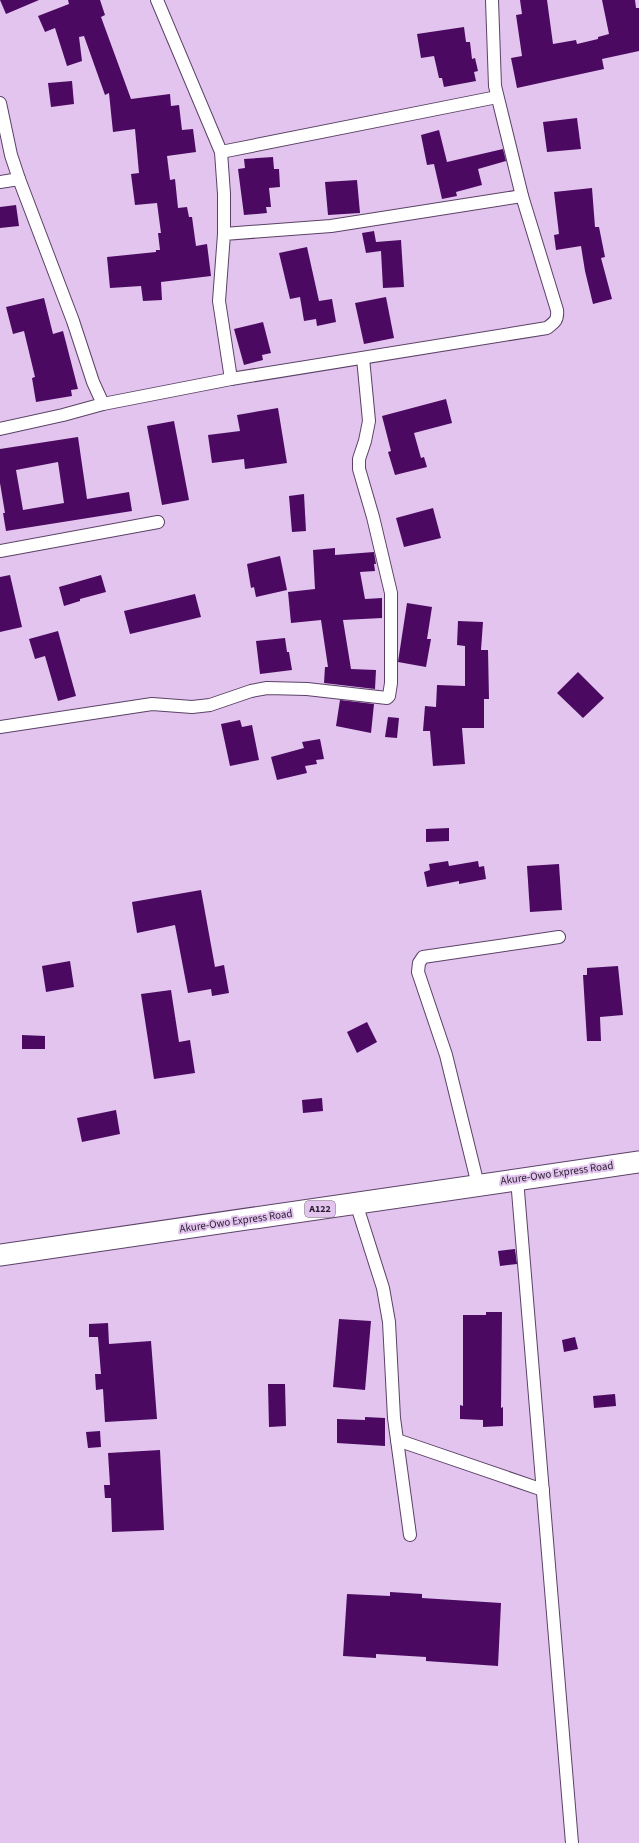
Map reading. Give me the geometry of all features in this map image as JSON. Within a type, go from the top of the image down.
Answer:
[{"type":"highway","name":"Akure-Owo Express Road","points":[[0,1255],[639,1162]]},
{"type":"street","points":[[157,0],[221,152],[224,194],[224,234],[219,301],[231,379]]},
{"type":"street","points":[[0,429],[63,416],[103,404],[231,379],[547,328],[555,322],[558,316],[557,310],[522,196],[497,97],[495,86],[492,0]]},
{"type":"street","points":[[221,152],[497,97]]},
{"type":"street","points":[[0,103],[11,155],[19,179],[73,321],[93,382],[103,404]]},
{"type":"street","points":[[0,182],[19,179]]},
{"type":"street","points":[[224,234],[331,226],[522,196]]},
{"type":"street","points":[[0,727],[152,704],[192,707],[210,705],[251,691],[267,688],[306,689],[387,698],[389,696],[391,683],[391,593],[373,517],[359,469],[359,459],[369,420],[363,358]]},
{"type":"street","points":[[0,551],[158,522]]},
{"type":"street","points":[[478,1185],[446,1055],[418,972],[419,963],[423,957],[559,937]]},
{"type":"street","points":[[516,1179],[572,1843]]},
{"type":"street","points":[[356,1204],[383,1288],[389,1322],[394,1418],[410,1535]]},
{"type":"street","points":[[397,1440],[543,1490]]},
{"type":"building","points":[[0,0],[39,0],[6,14]]},
{"type":"building","points":[[68,0],[100,0],[105,15],[101,17],[131,99],[170,94],[171,106],[179,105],[182,130],[193,129],[196,152],[167,156],[170,180],[175,179],[178,208],[187,207],[189,217],[192,217],[196,246],[207,244],[211,276],[161,282],[162,300],[143,301],[141,286],[110,288],[107,257],[156,252],[156,250],[160,250],[158,233],[161,233],[157,203],[135,205],[131,174],[139,173],[135,129],[113,132],[109,93],[105,95],[84,36],[79,37],[82,61],[67,66],[55,28],[45,32],[38,16],[69,4]]},
{"type":"building","points":[[520,0],[547,0],[553,44],[576,40],[577,44],[598,39],[598,37],[609,34],[602,0],[635,0],[636,8],[639,8],[639,51],[602,59],[604,69],[517,88],[511,58],[522,56],[516,15],[522,14]]},
{"type":"building","points":[[464,27],[466,42],[470,42],[472,59],[475,58],[478,71],[474,72],[476,81],[444,87],[442,78],[439,78],[434,56],[421,58],[417,34]]},
{"type":"building","points":[[72,81],[74,104],[51,107],[48,83]]},
{"type":"building","points":[[577,118],[581,149],[547,152],[543,122]]},
{"type":"building","points":[[439,130],[447,162],[503,149],[506,161],[478,169],[482,185],[456,192],[457,196],[442,199],[434,164],[427,165],[421,135]]},
{"type":"building","points":[[273,157],[274,169],[279,169],[280,187],[269,188],[271,207],[266,207],[267,213],[244,215],[238,169],[245,168],[244,159]]},
{"type":"building","points":[[357,180],[360,213],[328,215],[325,182]]},
{"type":"building","points":[[592,188],[595,227],[599,227],[605,257],[601,258],[612,299],[593,304],[581,246],[556,250],[554,235],[559,234],[554,192]]},
{"type":"building","points":[[16,205],[19,226],[0,228],[0,207]]},
{"type":"building","points":[[374,231],[376,242],[401,240],[404,287],[383,288],[381,251],[366,253],[362,233]]},
{"type":"building","points":[[307,247],[319,301],[332,299],[336,322],[317,326],[316,319],[304,321],[300,297],[290,299],[279,253]]},
{"type":"building","points":[[386,297],[394,338],[364,344],[355,303]]},
{"type":"building","points":[[44,298],[53,334],[63,331],[78,389],[71,390],[72,396],[36,402],[32,378],[35,377],[24,331],[13,334],[6,307]]},
{"type":"building","points":[[263,322],[271,353],[262,355],[263,360],[244,365],[234,329]]},
{"type":"building","points":[[446,399],[452,423],[414,433],[421,458],[424,457],[427,467],[395,475],[388,452],[391,451],[382,416]]},
{"type":"building","points":[[278,408],[287,463],[245,469],[244,459],[212,463],[208,435],[240,431],[237,415]]},
{"type":"building","points":[[174,421],[189,500],[162,505],[147,426]]},
{"type":"building","points":[[78,437],[87,499],[129,492],[132,511],[6,531],[3,513],[5,513],[0,483],[0,449]],"holes":[[[58,462],[64,503],[23,510],[16,470]]]},
{"type":"building","points":[[304,494],[306,531],[292,532],[289,496]]},
{"type":"building","points":[[433,508],[441,538],[404,547],[396,518]]},
{"type":"building","points":[[335,548],[335,555],[374,552],[376,564],[374,564],[375,571],[360,572],[365,599],[382,598],[382,618],[343,620],[351,669],[376,670],[375,689],[324,683],[325,667],[328,667],[321,620],[291,623],[288,592],[315,589],[313,550]]},
{"type":"building","points":[[280,556],[287,590],[256,597],[254,587],[251,588],[247,564]]},
{"type":"building","points":[[10,575],[22,627],[0,632],[0,577]]},
{"type":"building","points":[[101,575],[106,592],[80,599],[80,601],[64,606],[59,587]]},
{"type":"building","points":[[195,594],[201,617],[130,634],[124,611]]},
{"type":"building","points":[[407,603],[432,607],[427,639],[431,639],[426,667],[398,662]]},
{"type":"building","points":[[458,621],[483,622],[481,650],[488,650],[489,699],[484,699],[484,728],[462,728],[465,764],[433,766],[430,731],[423,731],[425,706],[436,707],[437,685],[465,686],[465,646],[457,645]]},
{"type":"building","points":[[58,631],[76,696],[58,701],[45,656],[35,659],[29,639]]},
{"type":"building","points":[[285,638],[292,670],[260,674],[256,641]]},
{"type":"building","points":[[578,672],[604,698],[583,718],[557,693]]},
{"type":"building","points":[[340,700],[374,704],[371,733],[336,726]]},
{"type":"building","points":[[388,717],[399,718],[397,738],[385,737]]},
{"type":"building","points":[[240,720],[242,727],[252,725],[259,760],[230,766],[221,724]]},
{"type":"building","points":[[320,739],[324,759],[316,760],[317,764],[305,766],[307,773],[277,780],[271,757],[304,748],[302,742]]},
{"type":"building","points":[[449,828],[449,841],[426,842],[426,829]]},
{"type":"building","points":[[448,861],[449,866],[478,861],[479,867],[484,866],[486,879],[459,884],[459,881],[427,887],[424,872],[430,870],[429,864]]},
{"type":"building","points":[[559,864],[562,910],[530,912],[527,866]]},
{"type":"building","points":[[201,890],[215,967],[224,965],[229,993],[212,996],[211,989],[188,993],[175,925],[137,933],[132,902]]},
{"type":"building","points":[[70,961],[74,987],[46,992],[42,966]]},
{"type":"building","points":[[618,966],[623,1015],[600,1017],[601,1041],[587,1041],[583,975],[587,975],[587,968]]},
{"type":"building","points":[[171,990],[179,1042],[190,1040],[195,1073],[154,1079],[141,994]]},
{"type":"building","points":[[367,1022],[377,1042],[357,1053],[347,1032]]},
{"type":"building","points":[[22,1035],[45,1036],[45,1049],[22,1049]]},
{"type":"building","points":[[322,1098],[323,1111],[303,1113],[302,1100]]},
{"type":"building","points":[[116,1110],[120,1134],[82,1142],[77,1118]]},
{"type":"building","points":[[515,1249],[517,1264],[500,1266],[498,1251]]},
{"type":"building","points":[[486,1312],[502,1312],[501,1408],[503,1407],[503,1426],[483,1427],[483,1420],[460,1419],[460,1405],[463,1406],[463,1315],[486,1315]]},
{"type":"building","points":[[339,1319],[371,1321],[365,1390],[333,1387]]},
{"type":"building","points":[[108,1323],[109,1344],[151,1341],[157,1419],[105,1422],[103,1389],[96,1390],[95,1374],[101,1374],[98,1337],[89,1337],[89,1324]]},
{"type":"building","points":[[575,1337],[578,1349],[564,1352],[562,1340]]},
{"type":"building","points":[[268,1384],[285,1384],[286,1426],[269,1427]]},
{"type":"building","points":[[615,1394],[616,1406],[594,1408],[593,1396]]},
{"type":"building","points":[[365,1417],[385,1418],[385,1446],[337,1443],[337,1419],[365,1420]]},
{"type":"building","points":[[100,1431],[101,1447],[88,1448],[86,1432]]},
{"type":"building","points":[[160,1450],[164,1530],[112,1532],[111,1498],[105,1498],[104,1485],[110,1485],[108,1453]]},
{"type":"building","points":[[390,1592],[422,1594],[422,1598],[501,1603],[498,1666],[426,1661],[426,1657],[376,1654],[376,1658],[343,1656],[347,1594],[390,1596]]}]
